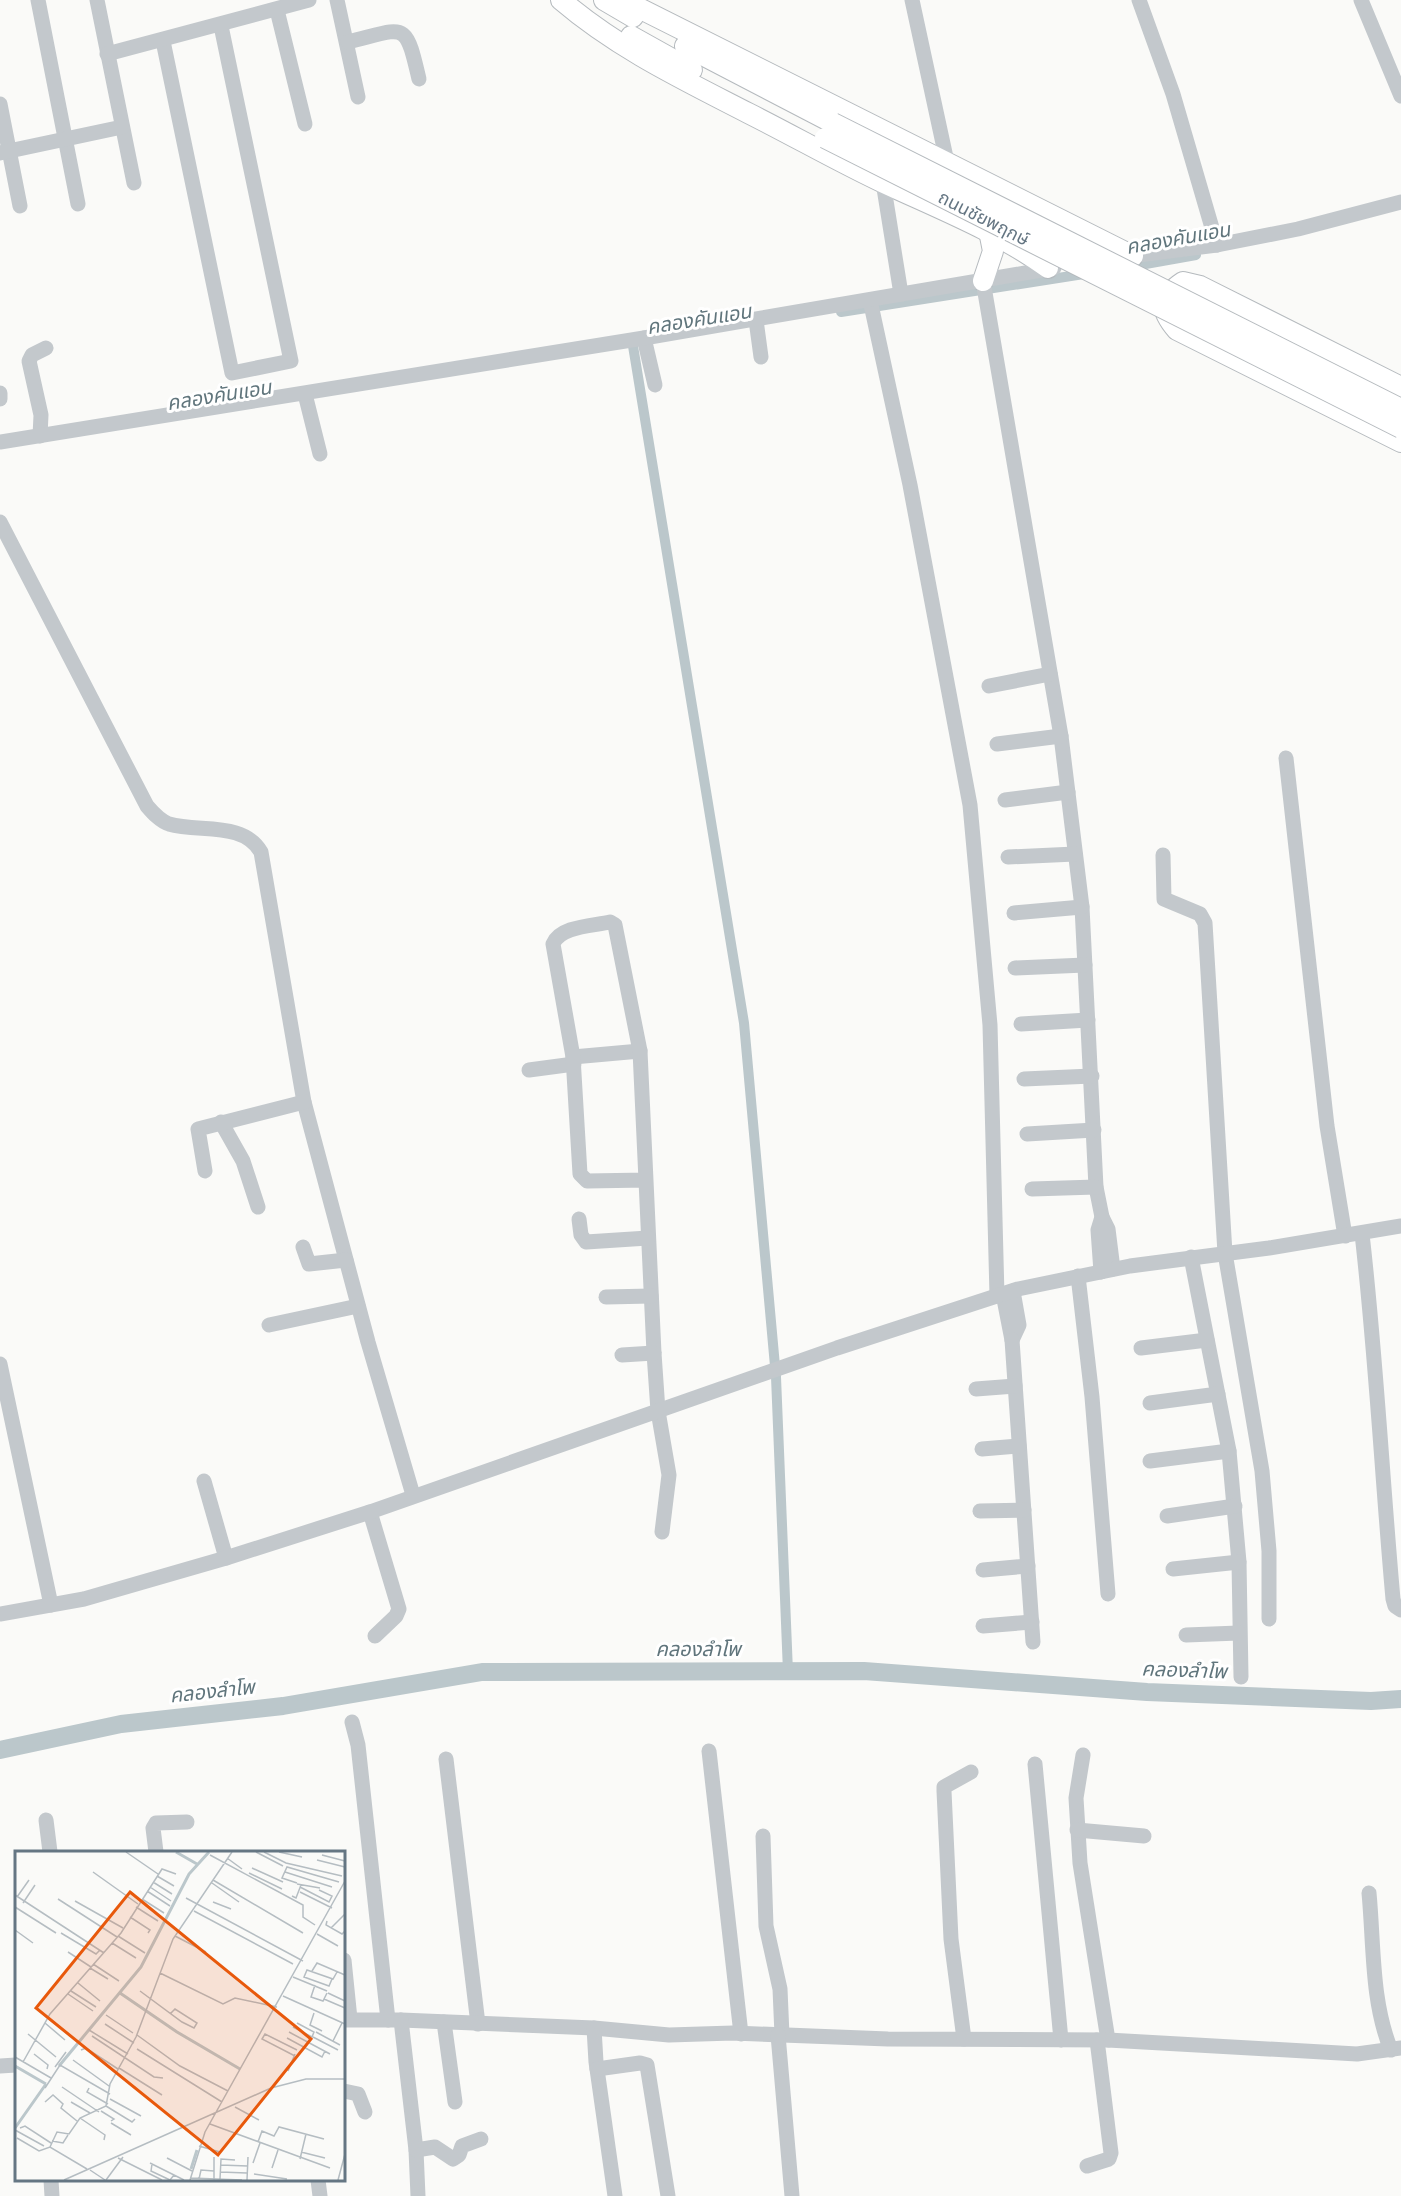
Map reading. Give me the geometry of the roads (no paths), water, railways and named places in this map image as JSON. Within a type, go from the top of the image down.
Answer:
[{"type":"main road","points":[[561,0],[629,51],[883,182],[989,231],[1016,245],[1048,268]]},
{"type":"main road","name":"ถนนชัยพฤกษ์","points":[[572,0],[680,63],[829,130],[1401,408]]},
{"type":"main road","name":"ถนนชัยพฤกษ์","points":[[604,0],[829,130],[1401,428]]},
{"type":"main road","points":[[623,0],[1133,256]]},
{"type":"main road","points":[[1016,245],[1040,244],[1047,232],[1042,215],[1026,201]]},
{"type":"main road","points":[[984,291],[993,251],[989,231]]},
{"type":"main road","points":[[1401,387],[1200,286],[1183,282],[1170,291],[1164,303],[1165,316],[1177,330],[1401,442]]},
{"type":"street","points":[[38,0],[78,204]]},
{"type":"street","points":[[97,0],[134,183]]},
{"type":"street","points":[[107,54],[221,26],[309,0]]},
{"type":"street","points":[[337,0],[348,42],[358,97]]},
{"type":"street","points":[[912,0],[947,162]]},
{"type":"street","points":[[1139,0],[1173,94],[1217,245]]},
{"type":"street","points":[[1361,0],[1401,96]]},
{"type":"street","points":[[277,10],[305,124]]},
{"type":"street","points":[[163,41],[232,373],[291,362],[221,26]]},
{"type":"street","points":[[348,42],[393,31],[403,33],[409,39],[419,80]]},
{"type":"street","points":[[0,104],[5,152],[20,206]]},
{"type":"street","points":[[5,152],[122,127]]},
{"type":"street","points":[[883,182],[901,294]]},
{"type":"street","points":[[0,442],[644,341],[901,294],[984,291],[1048,268],[1217,245],[1298,228],[1401,202]]},
{"type":"street","points":[[984,291],[1061,736],[1082,907],[1096,1187],[1102,1217],[1098,1230],[1107,1270]]},
{"type":"street","points":[[870,301],[910,485],[970,804],[990,1025],[1004,1294],[1019,1325],[1012,1340],[1034,1642]]},
{"type":"street","points":[[756,322],[760,352]]},
{"type":"street","points":[[644,341],[648,365],[654,371],[655,385]]},
{"type":"street","points":[[40,436],[41,415],[29,361],[32,356],[46,348]]},
{"type":"street","points":[[0,393],[0,399]]},
{"type":"street","points":[[306,395],[320,454]]},
{"type":"street","points":[[0,522],[147,806],[167,824],[242,834],[254,840],[261,852],[304,1102],[358,1306],[413,1495]]},
{"type":"street","points":[[989,686],[1050,674]]},
{"type":"street","points":[[997,744],[1061,736]]},
{"type":"street","points":[[1286,758],[1327,1126],[1345,1236]]},
{"type":"street","points":[[1005,800],[1068,792]]},
{"type":"street","points":[[1008,857],[1075,854]]},
{"type":"street","points":[[1163,855],[1164,899],[1200,914],[1205,923],[1225,1253],[1262,1471],[1269,1551],[1269,1619]]},
{"type":"street","points":[[1014,913],[1082,907]]},
{"type":"street","points":[[646,1180],[583,1179],[580,1173],[573,1060],[553,944],[562,932],[610,922],[617,932],[640,1051],[657,1411],[669,1475],[662,1532]]},
{"type":"street","points":[[1015,968],[1085,965]]},
{"type":"street","points":[[1021,1024],[1088,1020]]},
{"type":"street","points":[[529,1070],[573,1060],[640,1051]]},
{"type":"street","points":[[1024,1079],[1092,1076]]},
{"type":"street","points":[[205,1171],[198,1129],[304,1102]]},
{"type":"street","points":[[221,1122],[243,1161],[258,1207]]},
{"type":"street","points":[[1028,1134],[1094,1130]]},
{"type":"street","points":[[1032,1189],[1096,1187]]},
{"type":"street","points":[[579,1219],[581,1235],[586,1242],[648,1238]]},
{"type":"street","points":[[0,1614],[84,1599],[226,1558],[370,1512],[657,1411],[1004,1294],[1107,1270],[1401,1226]]},
{"type":"street","points":[[1362,1233],[1375,1353],[1380,1459],[1393,1599],[1395,1606],[1401,1610]]},
{"type":"street","points":[[303,1247],[309,1264],[346,1260]]},
{"type":"street","points":[[1191,1257],[1229,1451],[1239,1562],[1241,1677]]},
{"type":"street","points":[[1078,1276],[1092,1397],[1108,1594]]},
{"type":"street","points":[[606,1297],[651,1296]]},
{"type":"street","points":[[269,1325],[358,1306]]},
{"type":"street","points":[[1141,1348],[1207,1340]]},
{"type":"street","points":[[622,1355],[654,1353]]},
{"type":"street","points":[[0,1364],[51,1605]]},
{"type":"street","points":[[976,1389],[1015,1386]]},
{"type":"street","points":[[1150,1403],[1218,1394]]},
{"type":"street","points":[[982,1449],[1019,1446]]},
{"type":"street","points":[[1150,1461],[1229,1451]]},
{"type":"street","points":[[204,1481],[226,1558]]},
{"type":"street","points":[[1167,1516],[1235,1506]]},
{"type":"street","points":[[980,1511],[1024,1509]]},
{"type":"street","points":[[370,1512],[399,1609],[396,1616],[375,1636]]},
{"type":"street","points":[[1173,1569],[1239,1562]]},
{"type":"street","points":[[983,1570],[1028,1566]]},
{"type":"street","points":[[984,1626],[1032,1622]]},
{"type":"street","points":[[1186,1635],[1239,1633]]},
{"type":"street","points":[[352,1722],[358,1745],[373,1903],[416,2150],[418,2196]]},
{"type":"street","points":[[710,1751],[741,2034]]},
{"type":"street","points":[[1083,1755],[1076,1798],[1077,1830],[1102,2040],[1112,2153],[1109,2159],[1087,2166]]},
{"type":"street","points":[[446,1759],[478,2024]]},
{"type":"street","points":[[1035,1764],[1061,2040]]},
{"type":"street","points":[[964,2039],[951,1939],[944,1787],[971,1772]]},
{"type":"street","points":[[46,1820],[50,1851]]},
{"type":"street","points":[[156,1851],[153,1828],[156,1823],[187,1822]]},
{"type":"street","points":[[1077,1830],[1144,1836]]},
{"type":"street","points":[[763,1836],[766,1926],[780,1989],[780,2035],[792,2196]]},
{"type":"street","points":[[345,1980],[347,2020],[594,2028],[669,2036],[741,2034],[1102,2040],[1357,2054],[1396,2049],[1382,2028],[1377,2002],[1369,1893]]},
{"type":"street","points":[[444,2022],[455,2102]]},
{"type":"street","points":[[594,2028],[597,2069],[615,2196]]},
{"type":"street","points":[[597,2069],[640,2063],[647,2066],[668,2196]]},
{"type":"street","points":[[0,2067],[15,2065]]},
{"type":"street","points":[[345,2091],[358,2094],[365,2112]]},
{"type":"street","points":[[416,2150],[435,2147],[453,2159],[459,2155],[462,2146],[481,2139]]},
{"type":"street","points":[[51,2181],[52,2196]]},
{"type":"street","points":[[318,2181],[320,2196]]},
{"type":"waterway","name":"คลองคันแอน","points":[[1123,268],[1196,255]]},
{"type":"waterway","name":"คลองคันแอน","points":[[841,312],[1090,273]]},
{"type":"waterway","points":[[633,346],[744,1023],[776,1377],[788,1672]]},
{"type":"waterway","name":"คลองลำโพ","points":[[0,1750],[121,1724],[283,1706],[482,1672],[864,1671],[1147,1692],[1371,1701],[1401,1699]]}]
